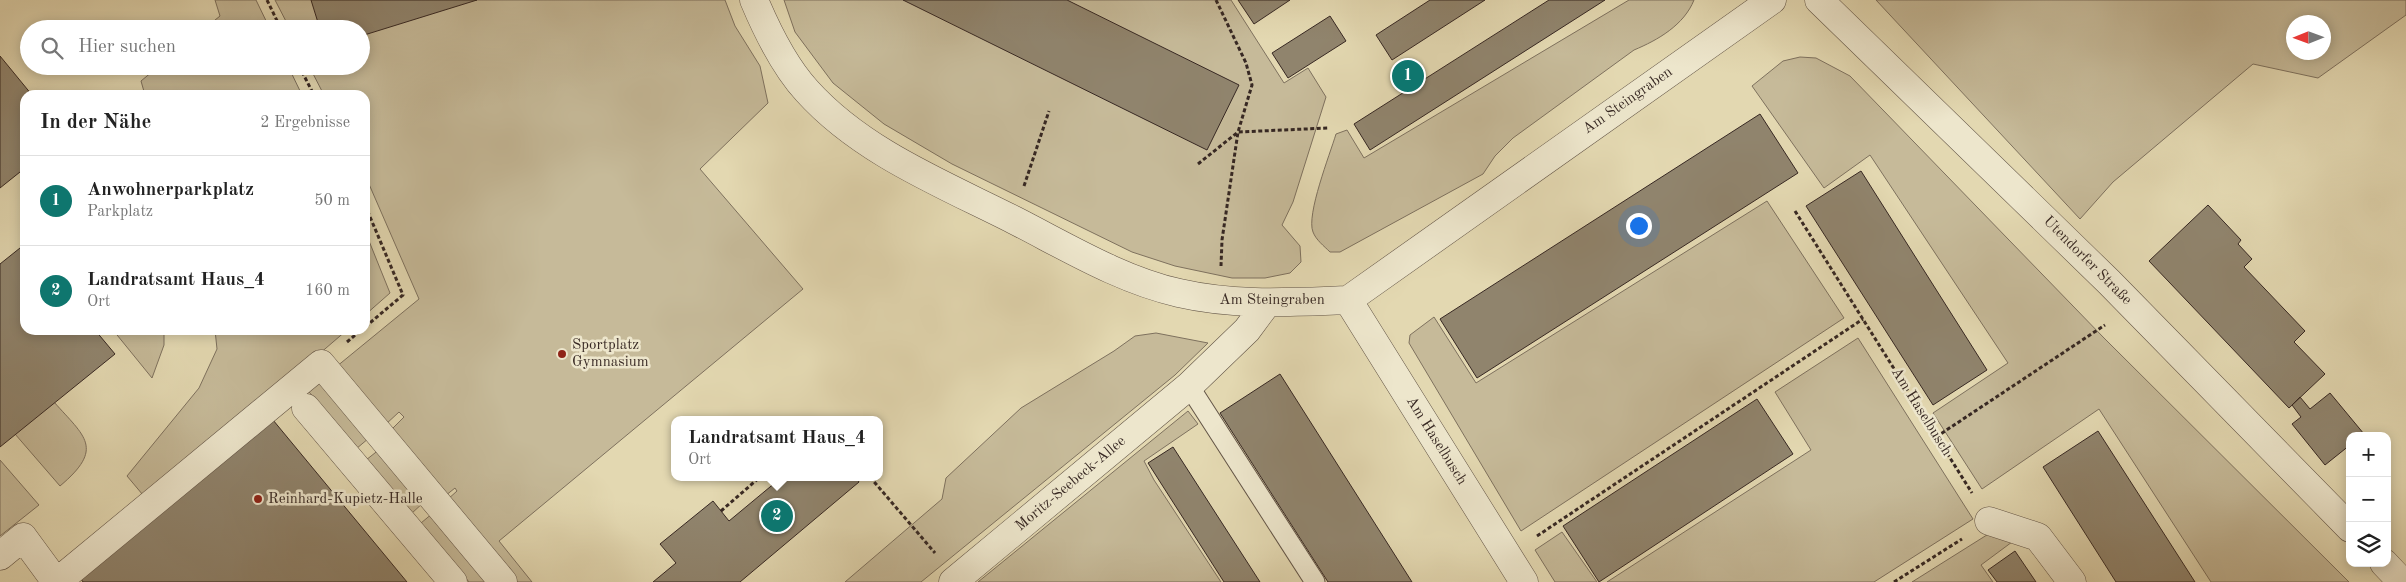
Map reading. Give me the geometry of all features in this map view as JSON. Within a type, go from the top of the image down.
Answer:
[{"type":"street","name":"Am Steingraben","points":[[754,0],[786,61],[806,91],[841,122],[878,149],[1012,220],[1138,281],[1178,293],[1218,301],[1267,303],[1348,300],[1772,0]]},
{"type":"street","name":"Utendorfer Straße","points":[[1819,0],[2133,306],[2346,524]]},
{"type":"street","name":"Am Haselbusch","points":[[1348,300],[1524,582]]},
{"type":"street","name":"Moritz-Seebeck-Allee","points":[[955,580],[1189,386],[1247,330],[1267,303]]},
{"type":"street","points":[[0,556],[23,536],[56,582],[321,364],[503,582]]},
{"type":"street","points":[[306,408],[453,582]]},
{"type":"street","points":[[1989,521],[2038,537],[2072,582]]},
{"type":"street","points":[[2388,567],[2402,582]]},
{"type":"lane","points":[[1189,386],[1315,582]]},
{"type":"path","points":[[266,0],[276,20]]},
{"type":"path","points":[[1216,0],[1246,64],[1252,85],[1238,132],[1222,240],[1218,301]]},
{"type":"path","points":[[304,75],[311,90]]},
{"type":"path","points":[[1012,220],[1049,111]]},
{"type":"path","points":[[1198,164],[1238,132],[1328,128]]},
{"type":"path","name":"Am Haselbusch","points":[[1796,211],[1989,521]]},
{"type":"path","points":[[370,217],[403,295],[370,323]]},
{"type":"path","points":[[1936,436],[2133,306]]},
{"type":"path","points":[[1508,556],[1863,319]]},
{"type":"path","points":[[720,511],[755,481]]},
{"type":"path","points":[[873,481],[955,580]]},
{"type":"path","points":[[1894,582],[1989,521]]},
{"type":"shaded area","points":[[215,0],[256,0],[266,20],[215,20],[220,16]]},
{"type":"shaded area","points":[[275,0],[725,0],[735,26],[760,66],[768,103],[700,169],[803,289],[499,541],[532,582],[514,582],[447,500],[457,491],[455,488],[445,496],[390,431],[404,417],[399,412],[385,425],[336,367],[419,299],[370,186],[370,90],[321,90],[314,75],[370,75],[370,20],[285,20]]},
{"type":"shaded area","points":[[784,0],[1231,0],[1284,83],[1308,68],[1326,97],[1293,202],[1282,225],[1300,246],[1301,262],[1290,273],[1265,278],[1232,278],[1175,266],[1132,252],[952,164],[884,124],[833,83],[795,32]]},
{"type":"shaded area","points":[[1629,0],[1694,0],[1684,17],[1669,31],[1634,50],[1513,138],[1495,156],[1483,174],[1340,252],[1330,252],[1316,238],[1312,224],[1313,212],[1336,134],[1347,130],[1364,158]]},
{"type":"shaded area","points":[[1876,0],[2406,0],[2406,15],[2318,78],[2253,64],[2113,182],[2080,219]]},
{"type":"shaded area","points":[[1800,57],[1816,58],[1850,76],[2104,338],[2349,582],[2211,582],[2099,409],[1982,489],[1933,413],[2008,363],[1870,155],[1824,188],[1752,86],[1783,61]]},
{"type":"shaded area","points":[[148,75],[292,75],[300,90],[144,90],[141,81]]},
{"type":"shaded area","points":[[1767,201],[1844,318],[1521,531],[1409,343],[1410,335],[1434,317],[1476,383]]},
{"type":"shaded area","points":[[370,243],[390,293],[370,311]]},
{"type":"shaded area","points":[[1156,333],[1208,343],[1175,375],[921,582],[845,582],[942,499],[946,478],[1021,408],[1135,336]]},
{"type":"shaded area","points":[[117,335],[164,335],[164,345],[152,378]]},
{"type":"shaded area","points":[[216,335],[341,335],[148,501],[127,476],[199,388],[217,349]]},
{"type":"shaded area","points":[[1858,338],[1973,519],[1874,582],[1607,582],[1811,450],[1775,392]]},
{"type":"shaded area","points":[[319,376],[369,438],[356,449],[305,387]]},
{"type":"shaded area","points":[[54,402],[74,425],[86,443],[86,452],[82,462],[74,473],[60,486],[15,434]]},
{"type":"shaded area","points":[[1188,411],[1198,424],[1144,461],[1154,480],[1221,582],[978,582]]},
{"type":"shaded area","points":[[380,449],[424,502],[411,514],[366,460]]},
{"type":"shaded area","points":[[0,460],[39,505],[0,536]]},
{"type":"shaded area","points":[[433,513],[489,582],[469,582],[421,523]]},
{"type":"shaded area","points":[[1562,532],[1597,582],[1555,582],[1535,550]]},
{"type":"shaded area","points":[[1990,533],[2012,542],[1981,565],[1993,582],[1912,582]]},
{"type":"building","points":[[311,0],[477,0],[370,33],[370,20],[317,20]]},
{"type":"building","points":[[903,0],[1067,0],[1239,85],[1207,150]]},
{"type":"building","points":[[1238,0],[1290,0],[1254,24]]},
{"type":"building","points":[[1430,0],[1485,0],[1392,60],[1376,35]]},
{"type":"building","points":[[1549,0],[1605,0],[1370,150],[1354,124]]},
{"type":"building","points":[[1330,16],[1346,41],[1288,78],[1272,53]]},
{"type":"building","points":[[0,56],[28,90],[20,90],[20,172],[0,188]]},
{"type":"building","points":[[1760,114],[1798,173],[1477,378],[1440,319]]},
{"type":"building","points":[[1861,171],[1987,370],[1933,405],[1806,206]]},
{"type":"building","points":[[2208,205],[2241,240],[2238,244],[2252,259],[2244,267],[2305,331],[2294,342],[2325,374],[2289,408],[2149,261]]},
{"type":"building","points":[[20,248],[20,335],[99,335],[115,354],[0,447],[0,264]]},
{"type":"building","points":[[1280,374],[1412,582],[1328,582],[1220,413]]},
{"type":"building","points":[[2330,393],[2362,432],[2346,432],[2346,448],[2325,465],[2292,424],[2301,417],[2292,405],[2300,397],[2310,409]]},
{"type":"building","points":[[1757,399],[1793,454],[1599,582],[1563,526]]},
{"type":"building","name":"Reinhard-Kupietz-Halle","points":[[273,420],[407,582],[83,582],[81,579]]},
{"type":"building","points":[[2098,431],[2195,582],[2116,582],[2043,467]]},
{"type":"building","points":[[1173,447],[1260,582],[1224,582],[1148,463]]},
{"type":"building","points":[[777,481],[859,482],[740,582],[653,582],[676,563],[660,544],[713,501],[729,521]]},
{"type":"building","points":[[2015,551],[2036,582],[1997,582],[1988,570]]},
{"type":"place","name":"Anwohnerparkplatz","points":[[1408,76]]},
{"type":"place","name":"Sportplatz Gymnasium","points":[[562,354]]},
{"type":"place","name":"Reinhard-Kupietz-Halle","points":[[258,499]]},
{"type":"place","name":"Landratsamt Haus_4","points":[[777,516]]}]
